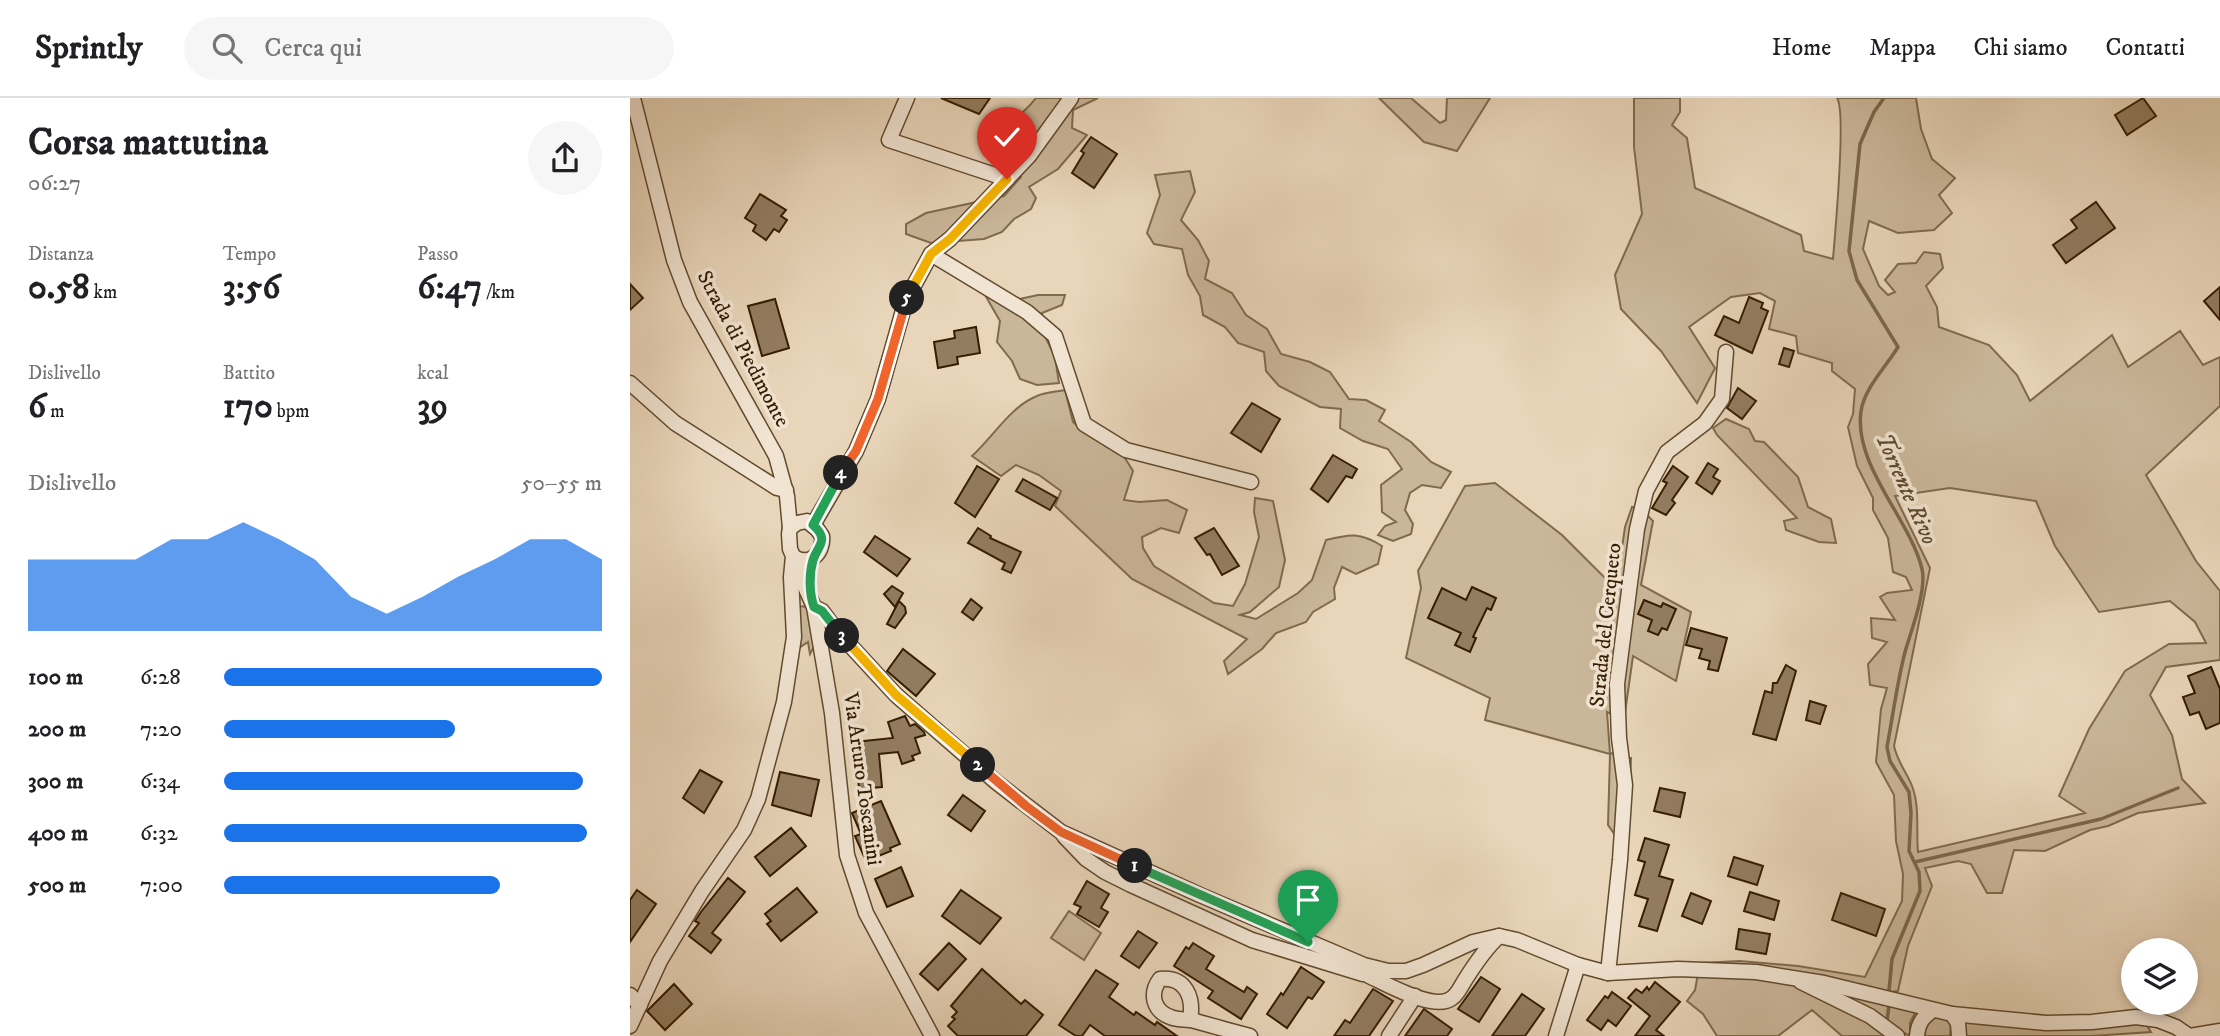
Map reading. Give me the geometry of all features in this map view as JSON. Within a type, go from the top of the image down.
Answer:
[{"type":"street","name":"Strada di Piedimonte","points":[[633,98],[674,260],[690,302],[776,456],[787,493],[790,528]]},
{"type":"street","points":[[908,98],[889,140],[1007,179]]},
{"type":"street","points":[[810,523],[856,451],[878,399],[906,300],[931,254],[950,239],[1030,156],[1071,98]]},
{"type":"street","points":[[931,254],[1027,312],[1055,336],[1084,424],[1126,450],[1251,482]]},
{"type":"street","name":"Strada del Cerqueto","points":[[1608,973],[1625,785],[1619,738],[1617,684],[1637,529],[1646,491],[1667,452],[1705,423],[1722,399],[1726,352]]},
{"type":"street","points":[[630,383],[675,423],[787,493]]},
{"type":"street","name":"Strada di Piedimonte","points":[[787,493],[810,523]]},
{"type":"street","points":[[630,1026],[635,1000],[702,891],[744,830],[758,799],[784,702],[794,637],[792,594],[795,558],[789,540],[790,528],[797,523],[810,523],[822,536],[822,542],[813,563],[792,594]]},
{"type":"street","points":[[795,558],[813,563]]},
{"type":"street","name":"Via Arturo Toscanini","points":[[795,558],[801,579],[812,601]]},
{"type":"street","name":"Via Arturo Toscanini","points":[[813,563],[812,601],[832,713],[847,855],[866,913],[932,1036]]},
{"type":"street","points":[[812,601],[896,695],[996,782],[1061,832],[1086,859],[1131,885],[1252,940],[1369,976],[1398,991],[1437,1003],[1454,997],[1482,955],[1499,936]]},
{"type":"street","points":[[1061,832],[1308,942],[1364,965],[1388,971],[1406,971],[1473,942],[1499,936],[1608,973],[1678,969],[1756,972],[1791,976],[1933,1010],[1992,1020],[2092,1023],[2136,1017],[2158,1020],[2190,1036],[2220,1031]]},
{"type":"street","points":[[1556,1036],[1578,965]]},
{"type":"street","points":[[1369,976],[1388,971]]},
{"type":"street","points":[[1791,976],[1870,1016],[1897,1036]]},
{"type":"street","points":[[1389,1036],[1415,996]]},
{"type":"street","points":[[1870,1016],[1880,996]]},
{"type":"street","points":[[1917,1036],[1919,1023],[1933,1010]]},
{"type":"street","points":[[1952,1014],[1958,1023],[1959,1036]]},
{"type":"street","points":[[1190,1020],[1250,1036]]},
{"type":"shaded area","points":[[1036,98],[1098,98],[1073,110],[1072,128],[1087,135],[1058,169],[1029,187],[1036,198],[1031,209],[1014,219],[1002,232],[984,239],[931,243],[906,234],[906,224],[926,213],[1004,196],[1021,177],[1016,152],[990,125],[1016,117]]},
{"type":"shaded area","points":[[1379,98],[1411,98],[1440,123],[1446,120],[1447,98],[1490,98],[1457,151],[1424,142]]},
{"type":"shaded area","points":[[1634,98],[1680,98],[1680,112],[1672,125],[1687,138],[1695,188],[1801,235],[1804,251],[1833,259],[1840,148],[1837,98],[1916,98],[1921,129],[1932,159],[1955,178],[1939,195],[1952,213],[1934,230],[1898,233],[1869,221],[1863,249],[1879,286],[1888,295],[1895,292],[1885,280],[1898,264],[1916,263],[1924,252],[1940,254],[1943,268],[1926,286],[1937,307],[1939,327],[1989,345],[2017,375],[2030,401],[2112,335],[2128,367],[2180,331],[2203,365],[2220,357],[2220,406],[2146,475],[2196,561],[2220,591],[2220,660],[2166,667],[2150,695],[2172,735],[2182,779],[2205,803],[2138,813],[2108,826],[2090,830],[2045,851],[2014,850],[2002,893],[1987,893],[1971,864],[1958,861],[1925,868],[1932,886],[1908,946],[1898,991],[1881,993],[1917,1009],[1910,1023],[1910,1036],[1894,1028],[1892,1036],[1842,1036],[1812,1010],[1778,1036],[1717,1036],[1703,1014],[1687,1001],[1695,990],[1700,963],[1740,961],[1798,966],[1865,977],[1902,901],[1903,874],[1896,841],[1894,795],[1876,762],[1881,709],[1887,688],[1870,685],[1868,664],[1887,642],[1872,638],[1871,618],[1895,620],[1880,597],[1887,593],[1912,590],[1906,577],[1893,572],[1888,538],[1873,510],[1873,498],[1857,466],[1848,427],[1853,414],[1855,389],[1832,371],[1832,363],[1798,353],[1796,336],[1769,329],[1775,301],[1760,293],[1731,297],[1689,327],[1715,368],[1697,403],[1661,351],[1621,309],[1615,275],[1642,214],[1634,147]],"holes":[[[1950,488],[2036,501],[2055,546],[2099,612],[2170,601],[2195,622],[2206,643],[2169,644],[2125,671],[2089,729],[2059,796],[2085,813],[1918,852],[1914,794],[1894,746],[1930,568],[1895,496]]]},
{"type":"shaded area","points":[[1190,171],[1195,192],[1181,220],[1198,240],[1209,261],[1205,279],[1232,293],[1246,315],[1267,329],[1281,354],[1310,362],[1330,372],[1349,399],[1366,400],[1385,410],[1379,421],[1411,442],[1431,462],[1451,472],[1441,488],[1422,485],[1410,493],[1405,510],[1413,524],[1411,534],[1393,541],[1378,535],[1385,526],[1396,522],[1382,512],[1381,485],[1402,469],[1388,449],[1363,441],[1340,428],[1341,409],[1320,407],[1279,386],[1266,371],[1264,352],[1238,343],[1225,327],[1203,315],[1200,296],[1188,275],[1182,249],[1154,244],[1147,233],[1160,195],[1155,175]]},
{"type":"shaded area","points":[[985,295],[1001,303],[1038,295],[1065,295],[1062,305],[1042,313],[1041,328],[1055,357],[1059,383],[1037,385],[1020,379],[1012,361],[997,342],[1000,321]]},
{"type":"shaded area","points":[[1065,390],[1073,422],[1091,437],[1123,455],[1133,471],[1124,500],[1167,500],[1187,510],[1179,533],[1161,528],[1142,537],[1143,548],[1154,566],[1214,603],[1233,606],[1245,584],[1259,537],[1254,512],[1255,498],[1273,501],[1285,560],[1279,587],[1250,612],[1240,615],[1256,619],[1298,593],[1312,580],[1326,540],[1355,536],[1374,541],[1382,546],[1378,564],[1356,574],[1342,567],[1334,588],[1335,599],[1313,612],[1306,622],[1276,633],[1262,649],[1228,674],[1224,661],[1247,639],[1132,579],[1055,506],[1061,491],[1039,475],[1016,465],[1001,476],[972,456],[1019,407],[1037,396]]},
{"type":"shaded area","points":[[1726,419],[1749,429],[1755,441],[1764,442],[1798,477],[1808,507],[1831,519],[1836,543],[1819,542],[1786,530],[1784,521],[1797,518],[1713,428]]},
{"type":"shaded area","points":[[1495,483],[1562,535],[1616,589],[1625,527],[1632,507],[1641,509],[1653,521],[1641,585],[1691,612],[1676,681],[1633,656],[1624,720],[1607,712],[1610,754],[1485,720],[1490,698],[1406,658],[1421,588],[1418,571],[1465,486]]},
{"type":"shaded area","points":[[797,606],[809,607],[816,643],[810,654],[808,642],[799,648]]},
{"type":"shaded area","points":[[1624,749],[1625,758],[1631,758],[1628,830],[1615,835],[1608,825],[1610,754]]},
{"type":"shaded area","points":[[1069,911],[1101,933],[1084,960],[1051,938]]},
{"type":"shaded area","points":[[1944,1014],[1951,1022],[1950,1036],[1922,1036],[1925,1019]]},
{"type":"shaded area","points":[[1961,1019],[2146,1024],[2151,1032],[2091,1036],[1963,1036]]},
{"type":"building","points":[[941,98],[990,98],[979,114]]},
{"type":"building","points":[[2143,98],[2156,116],[2127,135],[2115,115]]},
{"type":"building","points":[[1091,137],[1117,154],[1094,188],[1072,173],[1084,153],[1081,151]]},
{"type":"building","points":[[760,194],[786,210],[781,216],[787,220],[779,232],[774,229],[766,240],[753,231],[756,225],[745,218]]},
{"type":"building","points":[[2096,202],[2115,228],[2066,263],[2053,245],[2077,228],[2071,220]]},
{"type":"building","points":[[630,284],[643,298],[630,310]]},
{"type":"building","points":[[2220,287],[2220,320],[2204,301]]},
{"type":"building","points":[[1749,297],[1763,303],[1761,308],[1768,311],[1752,353],[1715,335],[1724,316],[1739,323]]},
{"type":"building","points":[[775,299],[789,348],[762,356],[748,306]]},
{"type":"building","points":[[976,327],[980,353],[957,357],[958,364],[938,368],[934,342],[955,338],[954,331]]},
{"type":"building","points":[[1784,348],[1794,351],[1789,367],[1779,364]]},
{"type":"building","points":[[1738,388],[1756,401],[1742,419],[1727,408]]},
{"type":"building","points":[[1252,403],[1280,419],[1261,452],[1231,433]]},
{"type":"building","points":[[1333,455],[1357,469],[1352,478],[1346,476],[1328,502],[1311,489]]},
{"type":"building","points":[[1708,463],[1718,469],[1713,477],[1720,481],[1712,494],[1696,483]]},
{"type":"building","points":[[977,466],[999,479],[975,517],[955,503]]},
{"type":"building","points":[[1673,466],[1688,477],[1672,500],[1675,503],[1666,515],[1652,508],[1667,483],[1663,481]]},
{"type":"building","points":[[1023,479],[1057,498],[1050,510],[1016,491]]},
{"type":"building","points":[[978,528],[991,536],[990,538],[1021,552],[1011,573],[1002,569],[1005,563],[968,543]]},
{"type":"building","points":[[1214,528],[1239,566],[1222,575],[1210,554],[1207,555],[1195,538]]},
{"type":"building","points":[[875,536],[910,559],[897,576],[864,552]]},
{"type":"building","points":[[892,586],[903,593],[895,607],[884,594]]},
{"type":"building","points":[[1472,587],[1496,598],[1491,610],[1487,608],[1473,637],[1476,638],[1470,652],[1455,645],[1461,633],[1428,618],[1442,588],[1466,600]]},
{"type":"building","points":[[971,599],[982,608],[973,620],[962,612]]},
{"type":"building","points":[[1644,600],[1661,607],[1663,603],[1676,609],[1667,630],[1662,628],[1658,635],[1648,631],[1652,620],[1638,614]]},
{"type":"building","points":[[899,601],[905,607],[906,613],[895,628],[887,624]]},
{"type":"building","points":[[1691,628],[1727,638],[1718,671],[1708,669],[1710,661],[1699,658],[1702,649],[1686,645]]},
{"type":"building","points":[[903,649],[935,674],[916,696],[887,671]]},
{"type":"building","points":[[1786,665],[1796,671],[1776,740],[1753,734],[1765,691],[1772,693],[1773,683],[1777,683]]},
{"type":"building","points":[[2211,667],[2220,689],[2220,723],[2206,729],[2199,712],[2190,715],[2183,697],[2195,693],[2188,676]]},
{"type":"building","points":[[1810,701],[1826,706],[1820,724],[1806,720]]},
{"type":"building","points":[[905,716],[910,726],[915,724],[924,732],[925,735],[915,738],[920,753],[912,756],[914,760],[902,764],[898,752],[879,754],[882,787],[859,789],[855,742],[893,738],[888,722]]},
{"type":"building","points":[[700,770],[722,782],[704,813],[683,798]]},
{"type":"building","points":[[780,772],[819,780],[811,816],[772,805]]},
{"type":"building","points":[[1660,788],[1685,793],[1680,817],[1654,811]]},
{"type":"building","points":[[963,795],[985,811],[971,831],[948,815]]},
{"type":"building","points":[[881,801],[900,844],[890,848],[891,851],[866,861],[855,836],[861,834],[852,813]]},
{"type":"building","points":[[791,828],[806,846],[770,876],[755,857]]},
{"type":"building","points":[[1645,838],[1669,845],[1659,876],[1673,880],[1657,931],[1639,926],[1648,899],[1635,895],[1645,862],[1638,860]]},
{"type":"building","points":[[1734,857],[1763,866],[1757,885],[1728,876]]},
{"type":"building","points":[[901,867],[913,896],[887,907],[875,879]]},
{"type":"building","points":[[728,878],[745,892],[712,933],[721,940],[711,953],[689,936],[699,923],[695,921],[701,912]]},
{"type":"building","points":[[1087,881],[1109,894],[1101,908],[1108,912],[1099,927],[1077,914],[1081,907],[1074,904]]},
{"type":"building","points":[[797,888],[817,912],[781,941],[767,924],[771,921],[765,914]]},
{"type":"building","points":[[637,890],[656,904],[630,942],[630,900]]},
{"type":"building","points":[[961,890],[1001,918],[980,944],[942,916]]},
{"type":"building","points":[[1750,892],[1779,901],[1774,920],[1744,911]]},
{"type":"building","points":[[1691,893],[1711,901],[1702,924],[1682,916]]},
{"type":"building","points":[[1841,893],[1885,909],[1876,936],[1832,920]]},
{"type":"building","points":[[1739,929],[1770,934],[1766,954],[1736,949]]},
{"type":"building","points":[[1138,931],[1157,943],[1139,968],[1121,956]]},
{"type":"building","points":[[949,943],[966,959],[938,990],[920,974]]},
{"type":"building","points":[[1193,943],[1214,956],[1206,969],[1244,992],[1247,987],[1257,994],[1241,1019],[1208,998],[1213,991],[1174,966],[1186,947],[1189,949]]},
{"type":"building","points":[[1301,967],[1324,982],[1312,999],[1308,997],[1287,1028],[1267,1014]]},
{"type":"building","points":[[982,969],[1021,1004],[1025,1000],[1043,1015],[1026,1036],[958,1036],[948,1026],[955,1019],[952,1017],[957,1012],[951,1006]]},
{"type":"building","points":[[1096,970],[1118,984],[1109,997],[1134,1015],[1136,1012],[1155,1025],[1157,1022],[1177,1036],[1105,1036],[1090,1025],[1082,1036],[1076,1036],[1059,1025]]},
{"type":"building","points":[[1481,977],[1500,989],[1479,1022],[1458,1009]]},
{"type":"building","points":[[1655,982],[1680,1002],[1656,1030],[1664,1036],[1635,1036],[1650,1016],[1628,998],[1636,989],[1642,993],[1647,987],[1649,990]]},
{"type":"building","points":[[674,984],[692,1004],[665,1030],[647,1011]]},
{"type":"building","points":[[1373,989],[1393,1001],[1369,1036],[1334,1036],[1345,1020],[1350,1023]]},
{"type":"building","points":[[1612,992],[1631,1006],[1616,1026],[1608,1020],[1601,1030],[1587,1020],[1605,996],[1608,998]]},
{"type":"building","points":[[1522,994],[1544,1009],[1525,1036],[1492,1036]]},
{"type":"building","points":[[1424,1009],[1452,1029],[1447,1036],[1405,1036]]},
{"type":"waterway","name":"Torrente Rivo","points":[[1884,98],[1874,112],[1860,144],[1849,251],[1857,280],[1898,347],[1863,402],[1861,431],[1865,451],[1874,472],[1916,550],[1923,578],[1900,675],[1887,747],[1890,761],[1909,792],[1909,851],[1919,872],[1920,891],[1892,959],[1889,991]]},
{"type":"waterway","points":[[1915,862],[2101,819],[2178,788]]},
{"type":"waterway","name":"Torrente Rivo","points":[[1887,1021],[1889,1005]]},
{"type":"route","points":[[1007,179],[950,239],[931,254],[906,300],[878,399],[856,451],[813,525],[822,536],[812,567],[810,596],[814,607],[822,611],[896,695],[996,782],[1061,832],[1308,942]]}]
